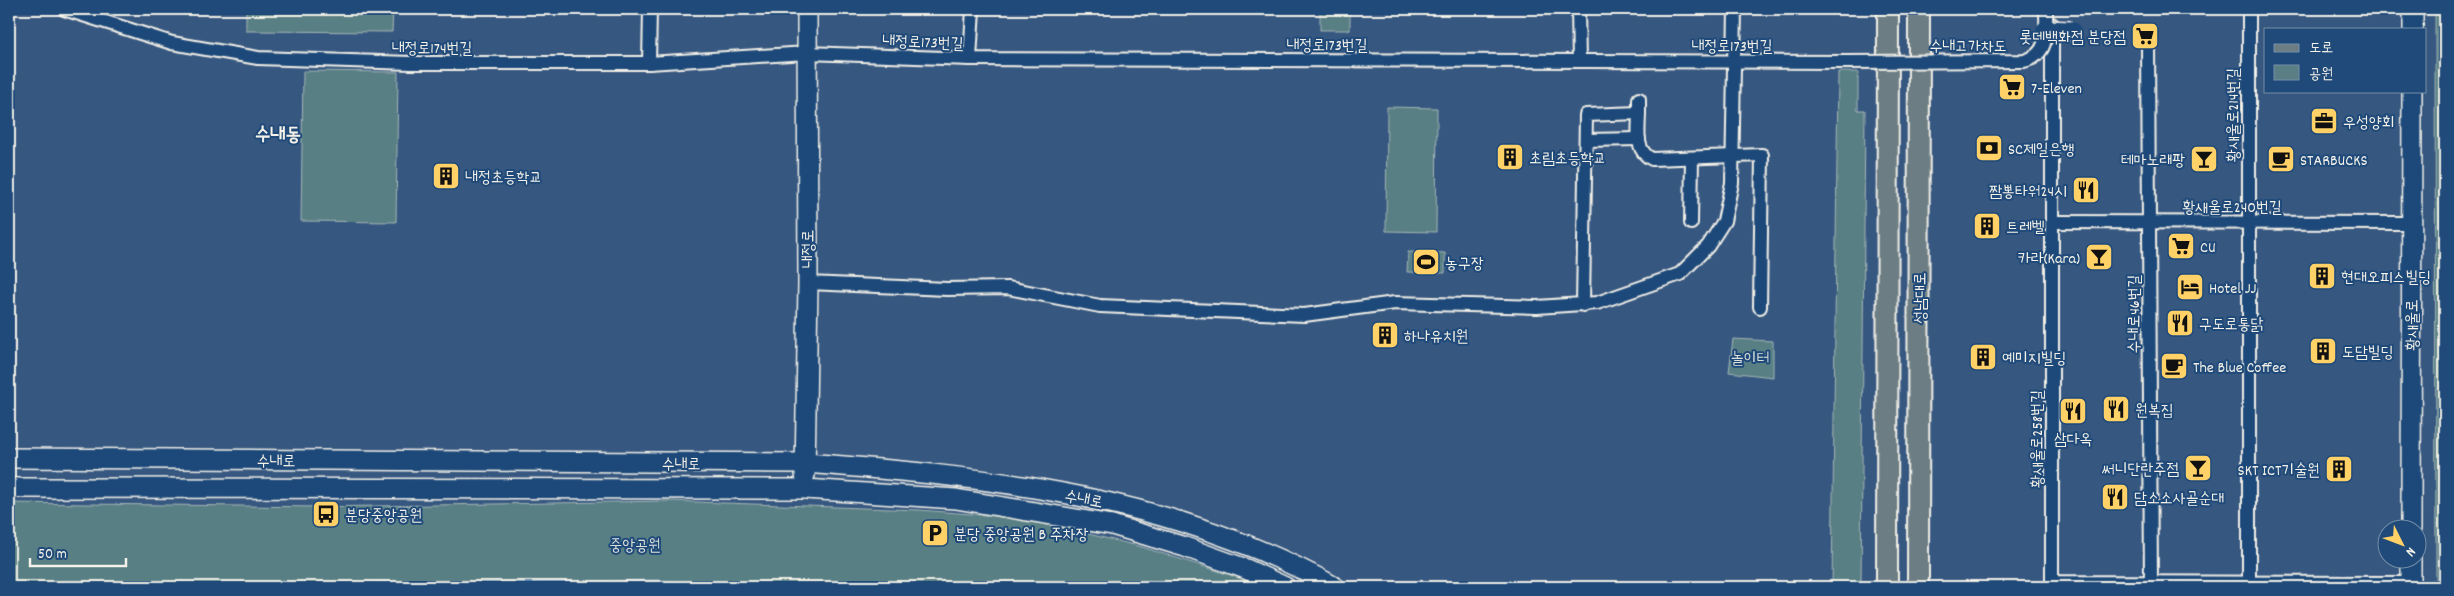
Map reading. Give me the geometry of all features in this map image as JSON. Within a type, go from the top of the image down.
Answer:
[{"type":"main road","name":"내정로","points":[[805,489],[808,283],[807,9]]},
{"type":"main road","name":"성남대로","points":[[1887,587],[1888,9]]},
{"type":"main road","name":"성남대로","points":[[1918,587],[1919,9]]},
{"type":"main road","points":[[2413,9],[2413,28]]},
{"type":"main road","points":[[2046,30],[2071,31]]},
{"type":"main road","name":"황새울로","points":[[2411,518],[2412,92]]},
{"type":"main road","name":"수내로","points":[[9,458],[805,463],[963,479],[1119,504],[1193,526],[1262,552],[1335,587]]},
{"type":"main road","name":"수내로","points":[[9,488],[805,489],[956,499],[1112,525],[1186,547],[1246,569],[1285,587]]},
{"type":"main road","points":[[2411,568],[2411,585]]},
{"type":"street","name":"내정로174번길","points":[[64,9],[172,42],[258,58],[411,63],[649,63],[807,53]]},
{"type":"street","points":[[649,63],[650,9]]},
{"type":"street","points":[[970,59],[973,9]]},
{"type":"street","points":[[1578,9],[1579,61]]},
{"type":"street","points":[[808,283],[1008,288],[1100,306],[1304,314],[1394,303],[1537,307],[1597,303],[1672,277],[1691,266],[1708,246],[1724,221],[1731,192],[1734,156],[1734,9]]},
{"type":"street","name":"수내고가차도","points":[[1847,62],[2024,62],[2032,60],[2043,47],[2046,30],[2046,9]]},
{"type":"street","name":"황새울로258번길","points":[[2052,9],[2052,582],[2151,585],[2249,582],[2411,585]]},
{"type":"street","name":"황새울로214번길","points":[[2249,9],[2249,222]]},
{"type":"street","name":"수내로46번길","points":[[2148,42],[2151,585]]},
{"type":"street","name":"내정로173번길","points":[[807,53],[970,59],[1847,62]]},
{"type":"street","points":[[1639,99],[1640,149],[1645,156],[1652,159],[1762,156],[1760,307]]},
{"type":"street","points":[[1583,305],[1586,115],[1639,113]]},
{"type":"street","points":[[1586,140],[1639,138]]},
{"type":"street","points":[[1691,223],[1692,158]]},
{"type":"street","name":"황새울로240번길","points":[[2053,222],[2411,224]]},
{"type":"street","points":[[2249,222],[2249,582]]},
{"type":"green space","points":[[246,9],[393,9],[392,32],[246,31]]},
{"type":"green space","points":[[1320,9],[1350,9],[1350,30],[1320,30]]},
{"type":"green space","points":[[2435,9],[2445,9],[2445,587],[2436,587]]},
{"type":"green space","points":[[303,71],[398,72],[396,222],[301,221]]},
{"type":"green space","points":[[1838,72],[1858,72],[1858,110],[1865,110],[1861,587],[1832,587]]},
{"type":"green space","points":[[1387,107],[1437,108],[1436,232],[1386,231]]},
{"type":"green space","name":"농구장","points":[[1408,252],[1445,253],[1445,273],[1407,272]]},
{"type":"green space","name":"놀이터","points":[[1733,339],[1773,341],[1773,377],[1729,372]]},
{"type":"green space","name":"중앙공원","points":[[669,501],[919,510],[997,516],[1043,523],[1142,547],[1246,580],[1261,587],[9,587],[9,503],[318,507]]},
{"type":"water","points":[[660,580],[752,587],[332,587],[383,582],[474,583]]},
{"type":"place","name":"롯데백화점 분당점","points":[[2145,36]]},
{"type":"place","name":"7-Eleven","points":[[2012,87]]},
{"type":"place","name":"우성양회","points":[[2324,121]]},
{"type":"place","name":"SC제일은행","points":[[1989,148]]},
{"type":"place","name":"초림초등학교","points":[[1510,157]]},
{"type":"place","name":"테마노래팡","points":[[2204,159]]},
{"type":"place","name":"STARBUCKS","points":[[2281,159]]},
{"type":"place","name":"내정초등학교","points":[[446,176]]},
{"type":"place","name":"짬뽕타워24시","points":[[2086,190]]},
{"type":"place","name":"트레벨","points":[[1987,226]]},
{"type":"place","name":"CU","points":[[2181,246]]},
{"type":"place","name":"카라(Kara)","points":[[2099,257]]},
{"type":"place","name":"농구장","points":[[1426,262]]},
{"type":"place","name":"현대오피스빌딩","points":[[2322,276]]},
{"type":"place","name":"Hotel JJ","points":[[2190,287]]},
{"type":"place","name":"구도로통닭","points":[[2180,323]]},
{"type":"place","name":"하나유치원","points":[[1385,335]]},
{"type":"place","name":"도담빌딩","points":[[2323,351]]},
{"type":"place","name":"예미지빌딩","points":[[1983,357]]},
{"type":"place","name":"The Blue Coffee","points":[[2174,366]]},
{"type":"place","name":"원복집","points":[[2116,409]]},
{"type":"place","name":"삼다옥","points":[[2073,411]]},
{"type":"place","name":"써니단란주점","points":[[2198,468]]},
{"type":"place","name":"SKT ICT기술원","points":[[2339,469]]},
{"type":"place","name":"담소소사골순대","points":[[2115,497]]},
{"type":"place","name":"분당중앙공원","points":[[326,514]]},
{"type":"place","name":"분당 중앙공원 B 주차장","points":[[935,533]]},
{"type":"district","name":"수내동","points":[[278,133]]}]
